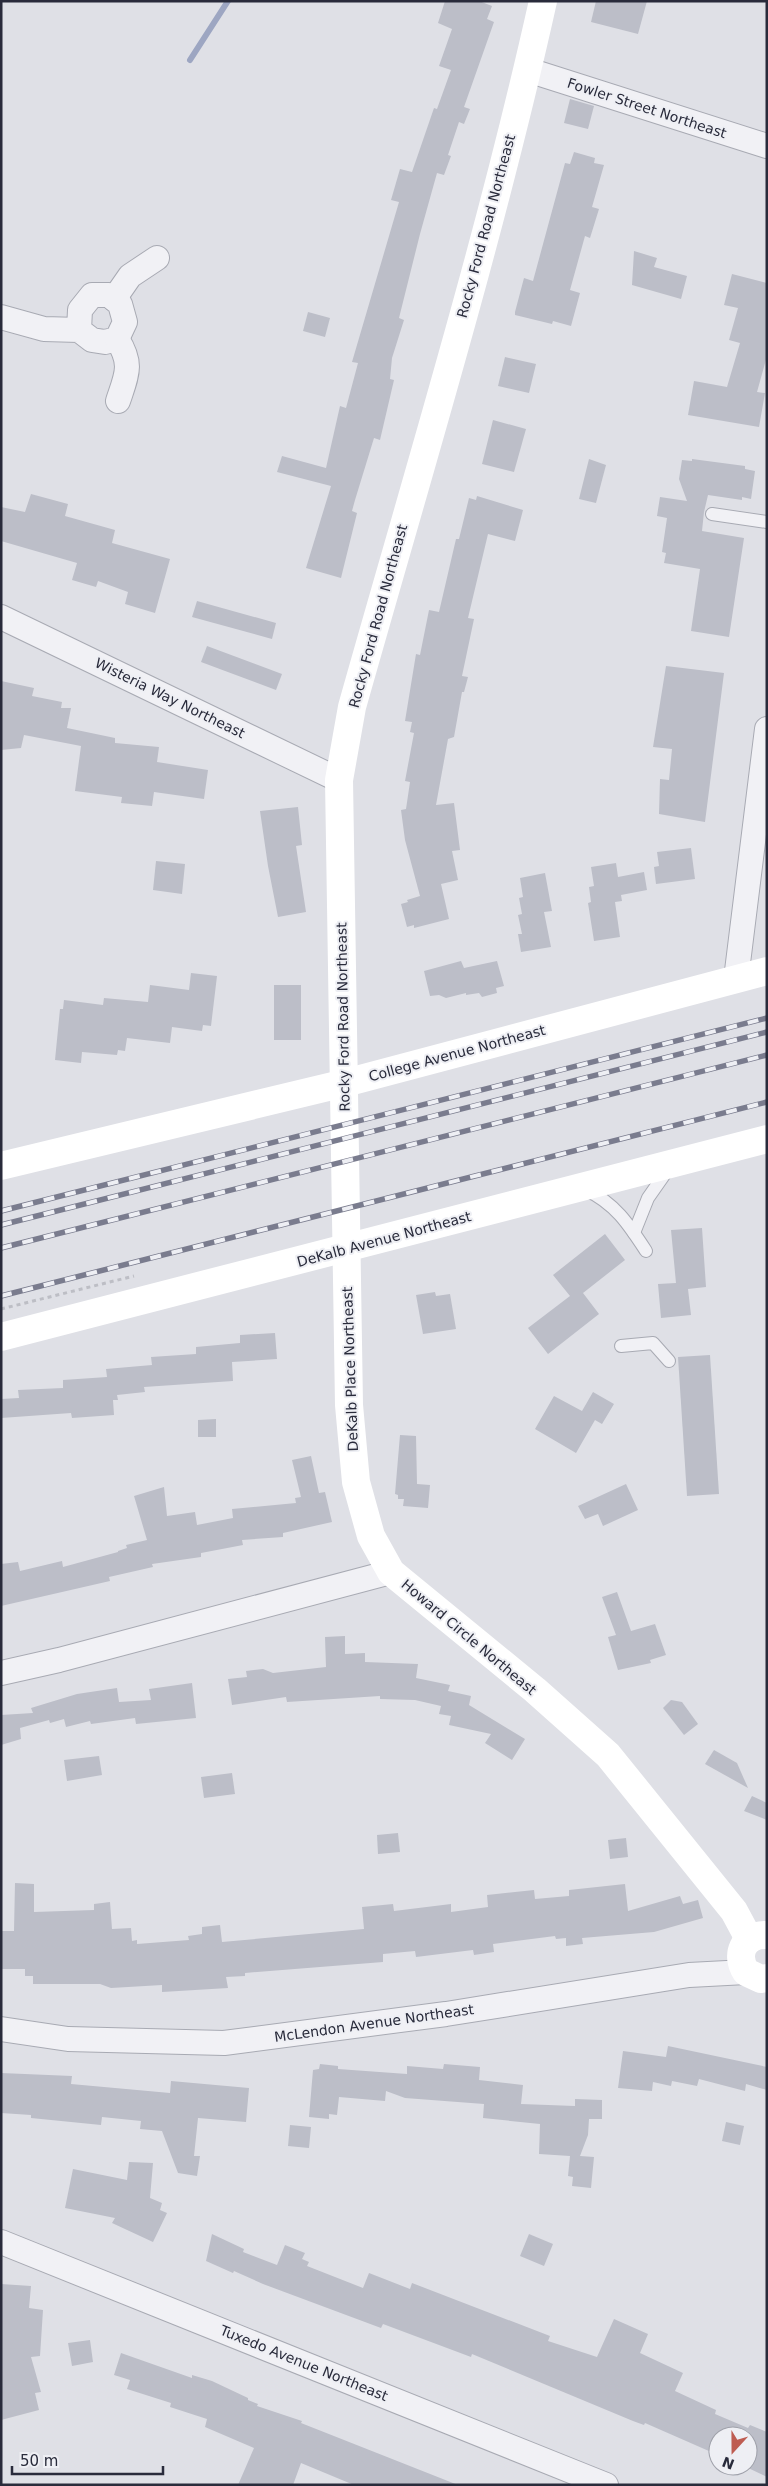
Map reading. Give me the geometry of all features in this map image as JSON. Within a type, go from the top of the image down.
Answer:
[{"type":"street","name":"Rocky Ford Road Northeast","points":[[347,1249],[340,780],[352,707],[472,280],[528,70],[543,1]]},
{"type":"street","name":"Fowler Street Northeast","points":[[528,70],[767,146]]},
{"type":"street","points":[[114,299],[130,276],[157,258]]},
{"type":"street","points":[[79,330],[80,310],[92,295],[109,295],[120,304],[125,322],[118,339]]},
{"type":"street","points":[[1,317],[44,329],[79,330],[92,340],[105,342],[118,339]]},
{"type":"street","points":[[118,339],[127,354],[128,362],[118,401]]},
{"type":"street","name":"Wisteria Way Northeast","points":[[1,617],[340,780]]},
{"type":"street","points":[[736,979],[767,729]]},
{"type":"street","name":"College Avenue Northeast","points":[[1,1166],[344,1083],[767,971]]},
{"type":"street","name":"DeKalb Avenue Northeast","points":[[1,1337],[767,1139]]},
{"type":"street","name":"DeKalb Place Northeast","points":[[347,1249],[349,1405],[356,1482],[371,1536],[391,1572]]},
{"type":"street","name":"Howard Circle Northeast","points":[[1,1673],[59,1660],[391,1572],[534,1690],[608,1755],[734,1911],[761,1936]]},
{"type":"street","name":"McLendon Avenue Northeast","points":[[756,1975],[740,1957],[742,1948],[761,1936]]},
{"type":"street","name":"McLendon Avenue Northeast","points":[[1,2029],[68,2039],[224,2043],[446,2014],[689,1975],[756,1975]]},
{"type":"street","name":"Tuxedo Avenue Northeast","points":[[1,2242],[606,2485]]},
{"type":"lane","points":[[712,514],[767,522]]},
{"type":"lane","points":[[634,1233],[648,1198],[672,1164]]},
{"type":"lane","points":[[580,1188],[602,1198],[621,1213],[646,1251]]},
{"type":"lane","points":[[621,1346],[653,1343],[668,1361]]},
{"type":"building","points":[[445,1],[479,1],[492,6],[487,19],[494,22],[464,107],[470,109],[464,124],[459,122],[448,155],[451,156],[444,175],[437,173],[420,234],[399,318],[404,320],[392,358],[390,379],[394,380],[380,440],[374,438],[352,511],[357,513],[341,578],[306,568],[331,486],[277,472],[282,456],[326,468],[340,406],[346,408],[358,363],[352,362],[399,202],[391,200],[400,169],[412,172],[434,108],[437,109],[451,70],[439,66],[452,29],[438,23]]},
{"type":"building","points":[[596,1],[647,1],[638,34],[591,22]]},
{"type":"building","points":[[570,99],[594,106],[588,129],[564,123]]},
{"type":"building","points":[[574,152],[595,158],[594,163],[604,165],[592,207],[599,209],[590,238],[585,236],[570,290],[580,293],[571,326],[553,321],[552,324],[515,315],[515,312],[524,278],[533,281],[565,163],[570,164]]},
{"type":"building","points":[[634,251],[657,258],[654,267],[687,276],[681,299],[632,285]]},
{"type":"building","points":[[732,274],[767,283],[767,356],[757,392],[765,393],[759,427],[688,415],[694,381],[727,387],[740,343],[729,340],[738,308],[724,305]]},
{"type":"building","points":[[308,312],[330,318],[325,337],[303,331]]},
{"type":"building","points":[[505,357],[536,364],[529,393],[498,386]]},
{"type":"building","points":[[493,420],[526,429],[514,472],[482,464]]},
{"type":"building","points":[[589,459],[606,465],[596,503],[579,499]]},
{"type":"building","points":[[692,459],[745,466],[745,469],[755,471],[751,499],[742,497],[742,500],[708,495],[704,512],[702,531],[744,538],[729,637],[691,631],[700,569],[664,563],[666,553],[662,552],[667,518],[657,516],[660,497],[687,501],[679,479],[682,460],[692,461]]},
{"type":"building","points":[[31,494],[68,504],[65,516],[115,530],[112,543],[170,559],[155,613],[125,604],[128,592],[98,581],[96,587],[72,580],[77,563],[1,541],[1,507],[25,512]]},
{"type":"building","points":[[477,496],[523,510],[515,541],[488,534],[468,618],[474,619],[462,676],[468,677],[464,692],[462,692],[454,737],[448,739],[436,805],[454,803],[460,850],[452,851],[458,880],[441,884],[449,919],[414,928],[414,925],[407,927],[401,904],[420,896],[405,840],[401,810],[406,809],[410,782],[405,781],[414,733],[410,732],[412,722],[405,721],[416,654],[420,655],[429,610],[439,612],[456,539],[459,539],[469,498],[476,500]]},
{"type":"building","points":[[197,601],[276,623],[272,639],[192,617]]},
{"type":"building","points":[[207,646],[282,674],[276,690],[201,662]]},
{"type":"building","points":[[666,666],[724,673],[705,822],[659,814],[660,779],[669,780],[672,749],[653,747]]},
{"type":"building","points":[[1,681],[34,688],[32,696],[62,702],[61,708],[71,708],[67,728],[115,738],[115,743],[159,747],[157,762],[208,770],[204,799],[154,792],[152,806],[121,803],[122,797],[75,791],[81,746],[24,735],[21,748],[1,750]]},
{"type":"building","points":[[298,807],[302,845],[296,846],[306,912],[278,917],[260,811]]},
{"type":"building","points":[[691,848],[695,879],[656,884],[654,867],[659,866],[657,852]]},
{"type":"building","points":[[156,861],[185,864],[182,894],[153,890]]},
{"type":"building","points":[[616,863],[618,877],[644,872],[647,890],[621,895],[622,901],[615,902],[620,937],[594,941],[588,903],[591,902],[589,887],[594,886],[591,867]]},
{"type":"building","points":[[545,873],[552,911],[544,912],[551,947],[521,952],[518,934],[522,934],[518,915],[522,914],[519,898],[523,897],[520,878]]},
{"type":"building","points":[[461,961],[464,968],[497,961],[504,986],[496,988],[497,993],[482,997],[479,993],[466,995],[466,993],[446,998],[439,995],[430,996],[424,971]]},
{"type":"building","points":[[191,973],[217,976],[211,1026],[203,1025],[202,1031],[172,1027],[170,1043],[127,1038],[125,1051],[118,1050],[117,1055],[82,1052],[81,1063],[55,1060],[60,1009],[63,1009],[64,1000],[103,1005],[104,998],[148,1002],[150,985],[189,990]]},
{"type":"building","points":[[274,985],[301,985],[301,1040],[274,1040]]},
{"type":"building","points":[[702,1228],[706,1287],[688,1289],[691,1315],[661,1318],[658,1284],[676,1283],[671,1230]]},
{"type":"building","points":[[605,1234],[625,1260],[583,1293],[599,1314],[548,1354],[528,1328],[570,1296],[553,1275]]},
{"type":"building","points":[[435,1292],[436,1296],[450,1294],[456,1329],[423,1334],[416,1295]]},
{"type":"building","points":[[275,1333],[277,1359],[232,1362],[233,1381],[144,1387],[145,1392],[117,1395],[118,1400],[113,1400],[114,1415],[72,1418],[71,1413],[1,1418],[1,1399],[19,1398],[18,1390],[63,1388],[63,1380],[107,1377],[106,1369],[152,1365],[151,1357],[196,1354],[196,1347],[240,1343],[240,1335]]},
{"type":"building","points":[[710,1355],[719,1494],[687,1496],[678,1357]]},
{"type":"building","points":[[593,1392],[614,1404],[602,1424],[595,1420],[576,1453],[535,1429],[554,1396],[582,1411]]},
{"type":"building","points":[[216,1419],[216,1437],[198,1437],[198,1420]]},
{"type":"building","points":[[400,1435],[416,1436],[417,1484],[430,1485],[428,1508],[403,1506],[404,1499],[398,1499],[398,1495],[395,1494]]},
{"type":"building","points":[[311,1456],[319,1493],[325,1492],[332,1522],[283,1533],[283,1537],[242,1540],[243,1545],[201,1553],[201,1557],[152,1564],[153,1567],[109,1577],[110,1581],[1,1606],[1,1564],[18,1562],[20,1571],[62,1561],[63,1567],[118,1552],[127,1548],[126,1545],[147,1540],[134,1496],[164,1487],[167,1516],[195,1512],[197,1525],[233,1518],[232,1509],[296,1503],[295,1498],[301,1497],[292,1460]]},
{"type":"building","points":[[626,1484],[638,1510],[603,1526],[598,1514],[585,1519],[578,1506]]},
{"type":"building","points":[[617,1592],[631,1631],[655,1624],[666,1655],[650,1660],[651,1663],[618,1670],[608,1637],[616,1635],[602,1597]]},
{"type":"building","points":[[345,1636],[345,1654],[365,1653],[365,1662],[418,1664],[416,1678],[450,1685],[448,1691],[471,1696],[469,1705],[525,1739],[512,1760],[485,1743],[491,1734],[449,1725],[451,1716],[439,1714],[441,1706],[415,1700],[380,1699],[380,1696],[287,1702],[286,1697],[232,1705],[228,1679],[247,1677],[246,1671],[263,1669],[273,1673],[326,1667],[325,1637]]},
{"type":"building","points":[[192,1683],[196,1718],[136,1724],[135,1718],[91,1724],[90,1721],[66,1727],[64,1719],[50,1723],[49,1720],[20,1728],[21,1739],[1,1745],[1,1715],[33,1713],[31,1708],[77,1694],[117,1688],[119,1702],[151,1700],[149,1689]]},
{"type":"building","points":[[671,1700],[682,1702],[698,1724],[684,1735],[663,1708]]},
{"type":"building","points":[[714,1750],[737,1763],[748,1788],[705,1764]]},
{"type":"building","points":[[99,1756],[102,1775],[67,1781],[64,1760]]},
{"type":"building","points":[[232,1773],[235,1794],[204,1798],[201,1777]]},
{"type":"building","points":[[752,1796],[767,1803],[767,1820],[744,1811]]},
{"type":"building","points":[[398,1833],[400,1852],[378,1854],[377,1835]]},
{"type":"building","points":[[626,1838],[628,1857],[610,1859],[608,1840]]},
{"type":"building","points":[[15,1883],[34,1884],[34,1912],[94,1910],[94,1904],[110,1902],[112,1929],[131,1928],[132,1941],[137,1940],[137,1944],[189,1940],[188,1936],[202,1934],[202,1927],[220,1925],[222,1942],[364,1929],[362,1907],[393,1904],[394,1911],[451,1904],[451,1912],[488,1907],[487,1895],[534,1890],[535,1899],[569,1896],[569,1890],[625,1884],[628,1911],[680,1896],[683,1904],[698,1900],[703,1918],[654,1932],[582,1938],[583,1944],[566,1946],[566,1938],[556,1939],[555,1936],[493,1944],[494,1952],[474,1955],[473,1950],[416,1957],[415,1951],[383,1954],[383,1962],[245,1973],[245,1976],[226,1977],[228,1988],[162,1992],[162,1985],[111,1988],[100,1984],[33,1984],[33,1976],[25,1976],[25,1969],[1,1969],[1,1931],[14,1931]]},
{"type":"building","points":[[668,2046],[767,2067],[767,2090],[746,2084],[745,2091],[699,2079],[697,2086],[672,2081],[671,2086],[653,2082],[652,2091],[618,2088],[623,2051],[666,2057]]},
{"type":"building","points":[[320,2064],[338,2066],[338,2069],[407,2074],[407,2066],[443,2069],[444,2064],[480,2067],[479,2080],[523,2085],[521,2104],[575,2106],[575,2099],[602,2100],[602,2119],[589,2119],[588,2135],[580,2156],[594,2157],[591,2188],[572,2186],[573,2177],[568,2176],[570,2156],[539,2154],[540,2124],[483,2118],[484,2104],[405,2098],[386,2091],[385,2101],[339,2097],[337,2115],[329,2114],[329,2119],[309,2117],[313,2070],[319,2069]]},
{"type":"building","points":[[1,2073],[72,2076],[71,2084],[170,2093],[171,2081],[249,2088],[246,2122],[198,2118],[194,2156],[200,2156],[197,2176],[178,2173],[162,2131],[140,2129],[141,2121],[102,2117],[101,2125],[31,2118],[31,2115],[1,2113]]},
{"type":"building","points":[[726,2122],[744,2126],[740,2145],[722,2141]]},
{"type":"building","points":[[290,2125],[311,2127],[309,2148],[288,2146]]},
{"type":"building","points":[[129,2162],[153,2163],[150,2198],[162,2203],[160,2210],[167,2213],[153,2242],[112,2223],[115,2218],[65,2208],[73,2169],[127,2180]]},
{"type":"building","points":[[212,2234],[244,2249],[243,2252],[277,2265],[285,2245],[305,2253],[302,2259],[309,2262],[307,2266],[363,2288],[369,2273],[410,2289],[412,2283],[550,2336],[548,2341],[597,2357],[614,2319],[648,2334],[640,2353],[683,2373],[675,2391],[716,2410],[715,2414],[743,2426],[708,2426],[708,2451],[645,2423],[644,2425],[633,2421],[472,2354],[471,2357],[383,2324],[381,2328],[263,2284],[234,2271],[233,2273],[206,2261]]},
{"type":"building","points":[[529,2234],[553,2244],[544,2266],[520,2256]]},
{"type":"building","points":[[1,2284],[31,2286],[29,2308],[43,2310],[40,2356],[31,2357],[41,2392],[35,2393],[39,2410],[1,2420]]},
{"type":"building","points":[[90,2340],[93,2362],[72,2366],[68,2343]]},
{"type":"building","points":[[121,2353],[192,2378],[192,2375],[212,2381],[248,2398],[248,2400],[258,2404],[257,2406],[302,2421],[301,2423],[458,2485],[354,2485],[301,2463],[293,2485],[238,2485],[254,2448],[205,2427],[207,2419],[170,2407],[171,2403],[127,2389],[130,2380],[114,2375]]},
{"type":"building","points":[[758,2428],[767,2432],[767,2477],[758,2473]]},
{"type":"waterway","points":[[190,60],[228,1]]},
{"type":"railway","points":[[1,1211],[767,1018]]},
{"type":"railway","points":[[1,1225],[767,1032]]},
{"type":"railway","points":[[1,1248],[767,1055]]},
{"type":"railway","points":[[1,1296],[767,1102]]}]
